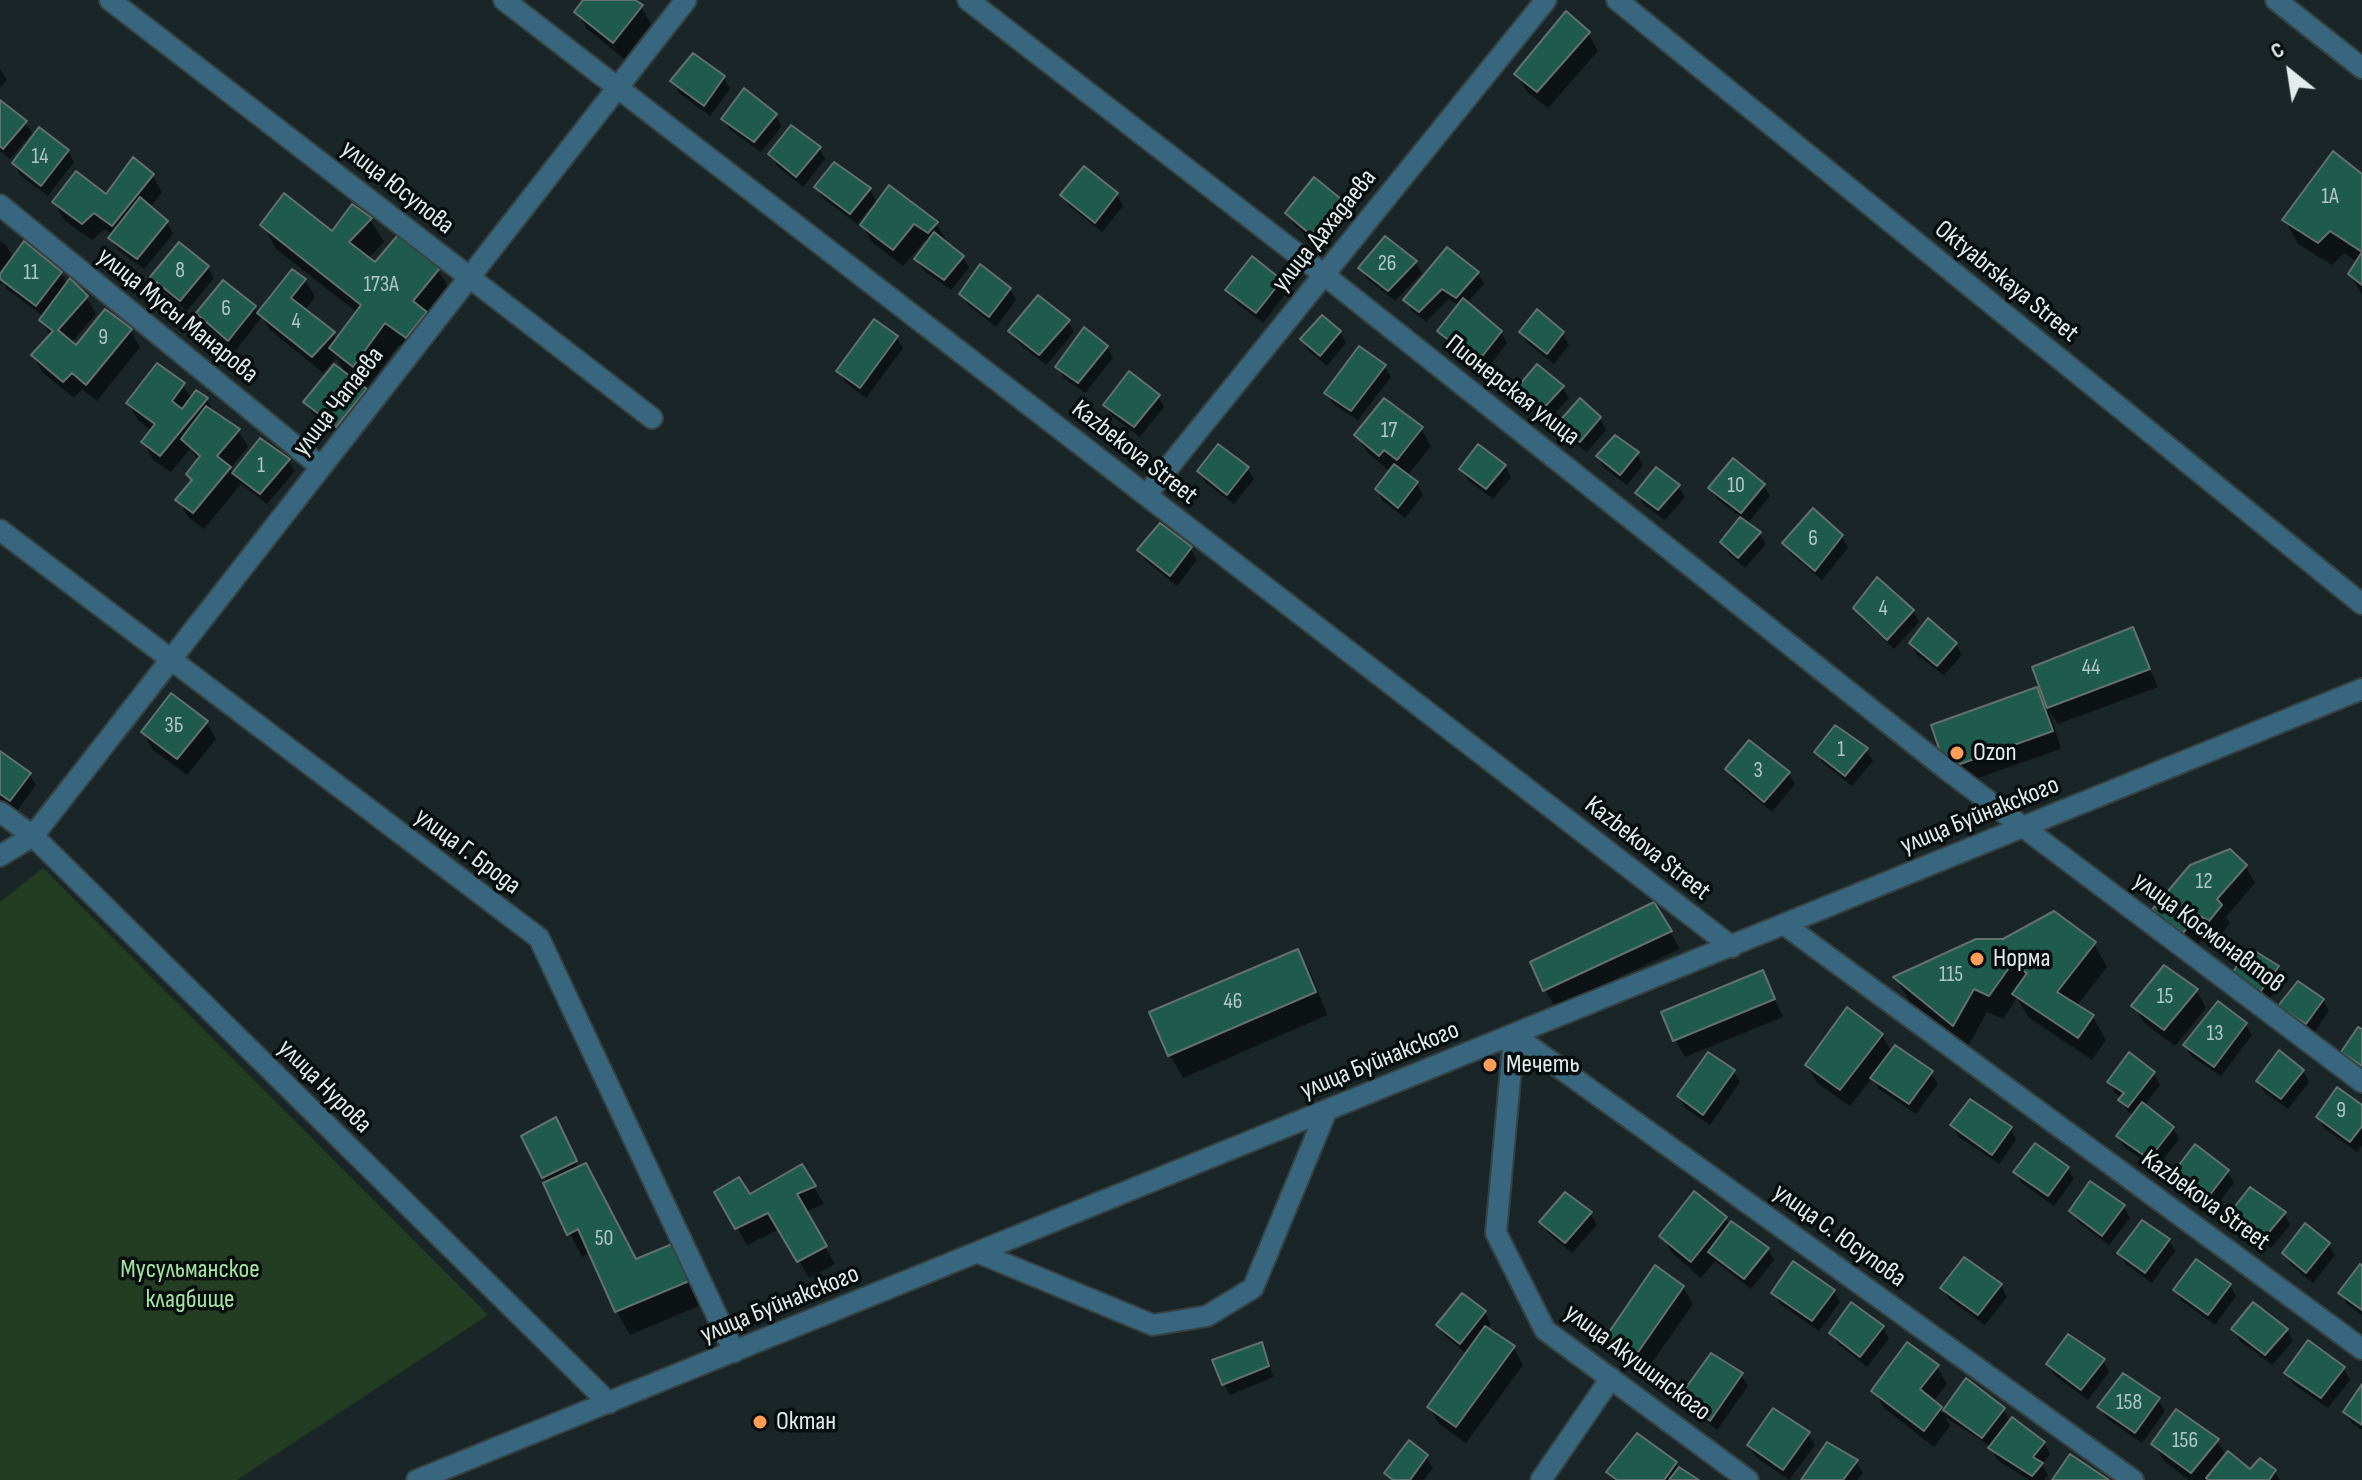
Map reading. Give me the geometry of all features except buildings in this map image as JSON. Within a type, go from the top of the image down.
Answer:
[{"type":"street","name":"улица Юсупова","points":[[110,0],[652,418]]},
{"type":"street","name":"Kazbekova Street","points":[[504,0],[1732,947]]},
{"type":"street","name":"улица Чапаева","points":[[33,836],[686,0]]},
{"type":"street","name":"Пионерская улица","points":[[968,0],[1323,274],[2022,827]]},
{"type":"street","name":"улица Дахадаева","points":[[1146,495],[1546,0]]},
{"type":"street","name":"Oktyabrskaya Street","points":[[1617,0],[2362,604]]},
{"type":"street","points":[[2276,0],[2362,68]]},
{"type":"street","name":"улица Мусы Манарова","points":[[0,205],[321,467]]},
{"type":"street","name":"улица Г. Брода","points":[[0,530],[169,661],[539,938],[734,1352]]},
{"type":"street","name":"улица Буйнакского","points":[[417,1480],[2362,689]]},
{"type":"street","name":"улица Нурова","points":[[0,812],[33,836],[609,1403]]},
{"type":"street","name":"улица Космонавтов","points":[[2022,827],[2362,1082]]},
{"type":"street","points":[[0,856],[33,836]]},
{"type":"street","name":"Kazbekova Street","points":[[1785,925],[2362,1349]]},
{"type":"street","name":"улица Акушинского","points":[[1514,1035],[1496,1233],[1545,1330],[1748,1480]]},
{"type":"street","name":"улица С. Юсупова","points":[[1514,1035],[2133,1480]]},
{"type":"street","points":[[979,1253],[1153,1325],[1207,1316],[1253,1288],[1326,1112]]},
{"type":"street","points":[[1541,1480],[1611,1378]]},
{"type":"green space","name":"Мусульманское кладбище","points":[[43,868],[488,1315],[237,1480],[0,1480],[0,902]]},
{"type":"place","name":"Ozon","points":[[1957,753]]},
{"type":"place","name":"Норма","points":[[1977,959]]},
{"type":"place","name":"Мечеть","points":[[1490,1065]]},
{"type":"place","name":"Октан","points":[[760,1422]]}]
